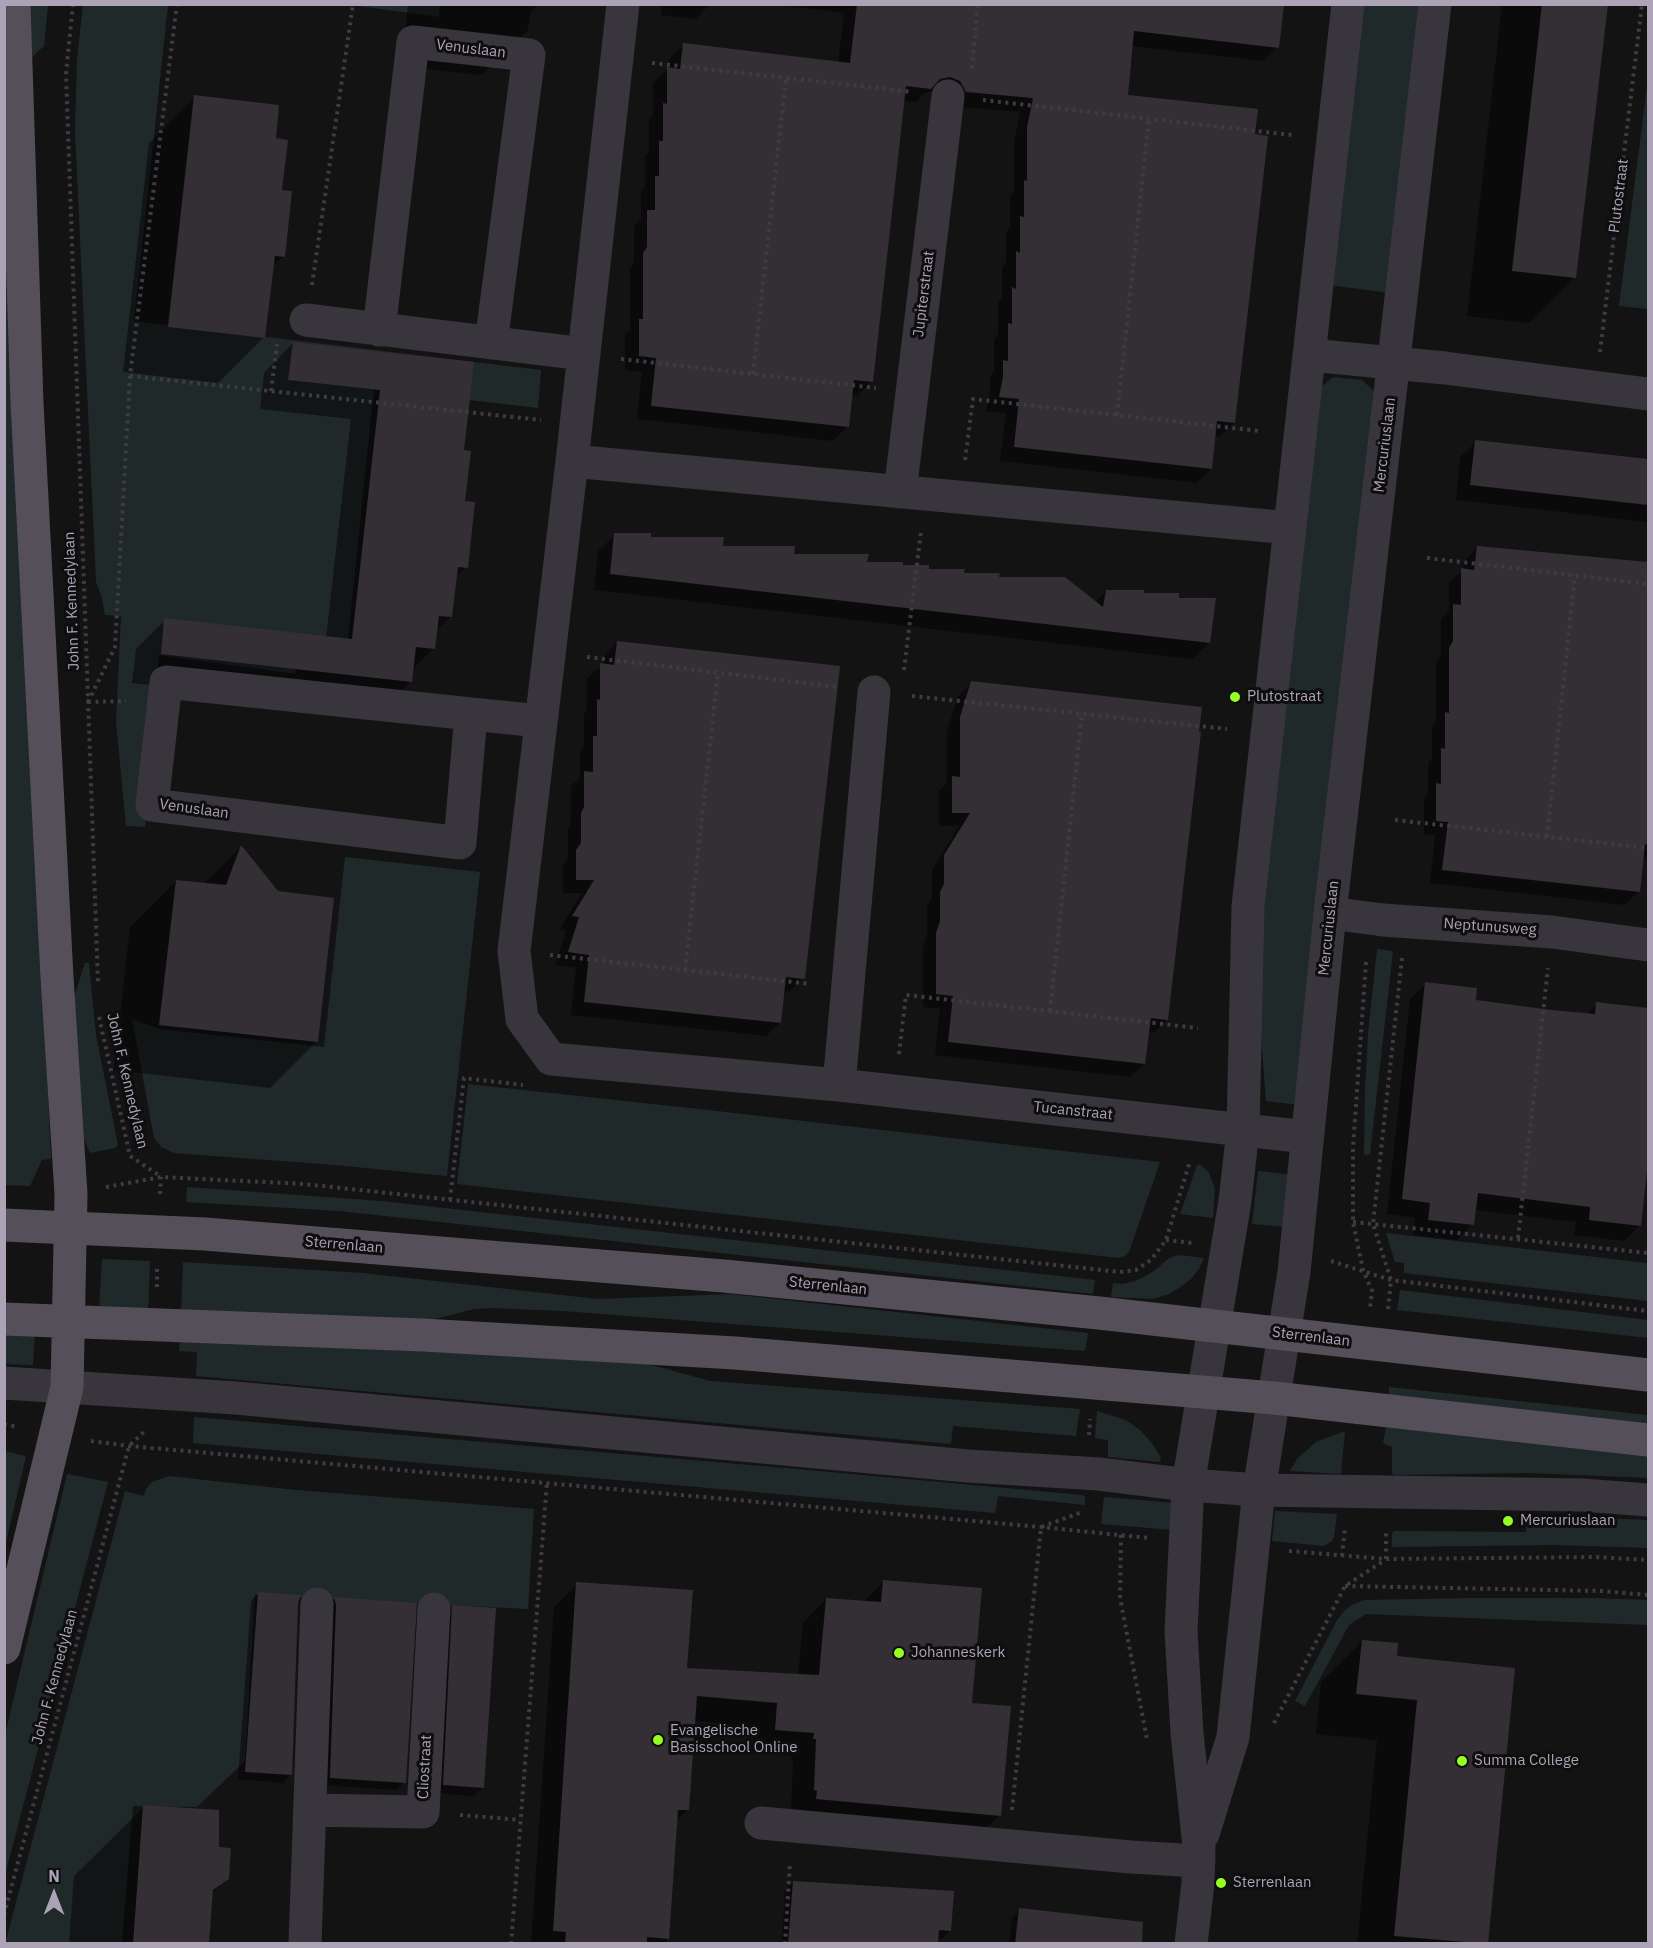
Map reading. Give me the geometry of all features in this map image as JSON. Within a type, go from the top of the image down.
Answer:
[{"type":"main road","points":[[4,1648],[67,1387],[71,1194],[57,977],[27,403],[14,4]]},
{"type":"main road","name":"Sterrenlaan","points":[[4,1225],[205,1234],[724,1276],[1285,1333],[1648,1375]]},
{"type":"main road","points":[[4,1319],[423,1335],[723,1352],[1204,1391],[1648,1440]]},
{"type":"street","points":[[551,1059],[522,1019],[514,951],[623,4]]},
{"type":"street","name":"Mercuriuslaan","points":[[1191,1944],[1199,1854],[1187,1733],[1181,1631],[1188,1485],[1235,1201],[1243,1130],[1248,906],[1348,4]]},
{"type":"street","name":"Mercuriuslaan","points":[[1199,1854],[1233,1737],[1259,1490],[1294,1269],[1330,913],[1435,4]]},
{"type":"street","name":"Venuslaan","points":[[379,330],[412,42],[529,56],[490,343]]},
{"type":"street","name":"Jupiterstraat","points":[[913,493],[912,392],[960,86]]},
{"type":"street","points":[[306,321],[584,354]]},
{"type":"street","points":[[1310,355],[1446,368],[1648,394]]},
{"type":"street","points":[[572,461],[1290,528]]},
{"type":"street","name":"Venuslaan","points":[[471,714],[460,843],[152,805],[166,682],[540,721]]},
{"type":"street","points":[[839,1085],[874,692]]},
{"type":"street","name":"Neptunusweg","points":[[1330,913],[1552,932],[1648,945]]},
{"type":"street","name":"Tucanstraat","points":[[551,1059],[839,1085],[1307,1137]]},
{"type":"street","points":[[4,1383],[236,1398],[968,1466],[1099,1474],[1188,1485],[1259,1490],[1582,1495],[1648,1500]]},
{"type":"street","points":[[305,1944],[317,1604]]},
{"type":"street","name":"Cliostraat","points":[[310,1810],[423,1812],[434,1609]]},
{"type":"street","points":[[777,1824],[1131,1857],[1199,1854]]},
{"type":"path","name":"John F. Kennedylaan","points":[[73,4],[66,74],[98,992]]},
{"type":"path","points":[[88,702],[115,647],[130,376],[177,4]]},
{"type":"path","points":[[271,391],[280,328],[306,321],[353,4]]},
{"type":"path","points":[[960,86],[978,4]]},
{"type":"path","name":"Plutostraat","points":[[1596,388],[1642,4]]},
{"type":"path","points":[[753,374],[786,78]]},
{"type":"path","points":[[1117,416],[1149,119]]},
{"type":"path","points":[[584,354],[912,392]]},
{"type":"path","points":[[130,376],[576,424]]},
{"type":"path","points":[[960,497],[973,399],[1260,431]]},
{"type":"path","points":[[904,671],[913,493]]},
{"type":"path","points":[[1427,558],[1648,584]]},
{"type":"path","points":[[1547,837],[1575,575]]},
{"type":"path","points":[[685,970],[718,672]]},
{"type":"path","points":[[1050,1011],[1082,714]]},
{"type":"path","points":[[1395,820],[1648,848]]},
{"type":"path","points":[[1369,918],[1353,1137],[1353,1222],[1363,1270],[1391,1280],[1648,1311]]},
{"type":"path","points":[[1373,1224],[1406,921]]},
{"type":"path","points":[[1518,1238],[1552,932]]},
{"type":"path","points":[[514,951],[848,988]]},
{"type":"path","points":[[895,1092],[906,995],[1198,1028]]},
{"type":"path","name":"John F. Kennedylaan","points":[[99,1015],[130,1156],[161,1177],[304,1184],[450,1200]]},
{"type":"path","points":[[551,1059],[539,1067],[536,1087],[464,1078],[450,1200],[1103,1272],[1136,1270],[1151,1260],[1166,1240]]},
{"type":"path","points":[[1353,1222],[1648,1252]]},
{"type":"path","points":[[1041,1527],[1096,1507],[1099,1474],[1088,1446],[1092,1383]]},
{"type":"path","name":"John F. Kennedylaan","points":[[4,1915],[129,1446],[547,1482]]},
{"type":"path","points":[[512,1944],[547,1482],[1121,1535],[1120,1598],[1149,1747]]},
{"type":"path","points":[[1009,1846],[1041,1527]]},
{"type":"path","points":[[1342,1556],[1386,1559],[1596,1557],[1648,1560]]},
{"type":"path","points":[[1233,1737],[1268,1736],[1345,1586],[1386,1559]]},
{"type":"path","points":[[1345,1586],[1602,1591],[1648,1595]]},
{"type":"path","points":[[423,1812],[520,1820]]},
{"type":"path","points":[[777,1824],[785,1944]]},
{"type":"shaded area","points":[[440,4],[439,17],[352,5]]},
{"type":"shaded area","points":[[29,5],[48,5],[44,46],[32,57]]},
{"type":"shaded area","points":[[83,5],[168,5],[134,321],[541,370],[538,408],[374,389],[348,639],[301,634],[295,674],[159,655],[145,827],[126,826],[116,722],[121,616],[105,615],[96,582],[75,131],[77,59]]},
{"type":"shaded area","points":[[1359,5],[1423,5],[1389,293],[1329,285]]},
{"type":"shaded area","points":[[1648,79],[1648,309],[1619,306]]},
{"type":"shaded area","points":[[4,135],[51,1159],[42,1160],[30,1186],[5,1185]]},
{"type":"shaded area","points":[[1333,377],[1362,380],[1375,392],[1299,1105],[1266,1101],[1255,957],[1320,388]]},
{"type":"shaded area","points":[[345,857],[480,872],[447,1176],[174,1153],[161,1147],[154,1138],[132,1019],[160,1029],[324,1047]]},
{"type":"shaded area","points":[[1377,949],[1393,951],[1370,1154],[1367,1155],[1364,1154],[1365,1089]]},
{"type":"shaded area","points":[[85,963],[89,963],[96,1035],[118,1145],[115,1148],[90,1153],[84,1139],[74,997]]},
{"type":"shaded area","points":[[468,1084],[1160,1162],[1129,1252],[1119,1258],[457,1184]]},
{"type":"shaded area","points":[[1200,1164],[1209,1173],[1215,1189],[1213,1218],[1180,1214],[1197,1165]]},
{"type":"shaded area","points":[[1258,1171],[1293,1175],[1287,1227],[1252,1224]]},
{"type":"shaded area","points":[[187,1187],[381,1201],[1095,1280],[1093,1294],[340,1211],[186,1202]]},
{"type":"shaded area","points":[[1386,1233],[1648,1263],[1648,1301],[1404,1273],[1404,1263],[1395,1262]]},
{"type":"shaded area","points":[[1179,1255],[1204,1258],[1190,1280],[1179,1288],[1153,1299],[1111,1297],[1113,1283],[1123,1284],[1138,1280],[1154,1271],[1169,1258]]},
{"type":"shaded area","points":[[102,1259],[150,1261],[148,1314],[99,1311]]},
{"type":"shaded area","points":[[183,1262],[363,1273],[598,1299],[731,1294],[1088,1333],[1085,1351],[563,1311],[492,1308],[474,1309],[435,1319],[181,1315]]},
{"type":"shaded area","points":[[1400,1290],[1648,1320],[1648,1338],[1397,1310]]},
{"type":"shaded area","points":[[5,1330],[35,1331],[33,1365],[5,1364]]},
{"type":"shaded area","points":[[180,1341],[634,1360],[710,1381],[1080,1409],[1076,1436],[953,1426],[951,1444],[196,1376],[197,1352],[179,1351]]},
{"type":"shaded area","points":[[1389,1387],[1648,1415],[1648,1430],[1388,1401]]},
{"type":"shaded area","points":[[1097,1411],[1126,1420],[1140,1430],[1161,1458],[1160,1462],[1108,1457],[1108,1440],[1095,1438]]},
{"type":"shaded area","points":[[194,1417],[1082,1495],[1085,1497],[1085,1505],[998,1496],[995,1513],[193,1443]]},
{"type":"shaded area","points":[[1386,1427],[1648,1451],[1648,1478],[1528,1473],[1394,1475],[1392,1473],[1392,1447],[1383,1443]]},
{"type":"shaded area","points":[[1345,1431],[1341,1474],[1290,1471],[1297,1459],[1316,1442]]},
{"type":"shaded area","points":[[4,1451],[26,1456],[5,1547]]},
{"type":"shaded area","points":[[67,1474],[108,1482],[5,1875],[5,1735]]},
{"type":"shaded area","points":[[169,1476],[296,1490],[534,1509],[528,1609],[255,1595],[245,1761],[197,1807],[133,1806],[122,1943],[5,1944],[125,1491],[144,1496],[152,1482]]},
{"type":"shaded area","points":[[1104,1497],[1174,1503],[1173,1530],[1101,1524]]},
{"type":"shaded area","points":[[1275,1511],[1337,1514],[1334,1537],[1324,1546],[1272,1541]]},
{"type":"shaded area","points":[[1527,1515],[1648,1520],[1648,1548],[1555,1545],[1392,1547],[1394,1531],[1526,1532]]},
{"type":"shaded area","points":[[1471,1598],[1648,1600],[1648,1625],[1366,1614],[1349,1625],[1305,1706],[1295,1701],[1337,1620],[1354,1604],[1365,1600]]},
{"type":"building","points":[[857,4],[1284,4],[1279,48],[1134,31],[1128,95],[1258,109],[1255,134],[1268,136],[1235,423],[1217,421],[1212,469],[1014,447],[1019,399],[999,397],[1003,377],[1003,360],[1008,361],[1008,323],[1012,324],[1012,287],[1016,289],[1016,251],[1020,253],[1020,216],[1024,217],[1027,127],[1033,98],[966,92],[960,81],[950,77],[940,79],[931,89],[906,86],[873,382],[854,380],[849,427],[651,406],[656,358],[639,356],[639,319],[643,319],[643,253],[647,247],[647,210],[655,210],[655,176],[659,176],[659,141],[663,141],[663,103],[667,104],[667,67],[680,69],[683,43],[850,63]]},
{"type":"building","points":[[1542,4],[1608,4],[1576,278],[1512,271]]},
{"type":"building","points":[[194,95],[279,105],[276,138],[288,140],[282,190],[292,191],[285,257],[275,256],[265,338],[168,327]]},
{"type":"building","points":[[293,342],[474,362],[464,450],[471,451],[465,501],[475,502],[468,568],[458,567],[452,617],[439,616],[435,649],[416,647],[412,682],[161,654],[164,618],[352,639],[380,390],[288,380]]},
{"type":"building","points":[[1475,440],[1648,459],[1648,505],[1470,485]]},
{"type":"building","points":[[614,533],[651,533],[651,537],[724,537],[723,546],[795,546],[794,554],[869,554],[867,562],[903,562],[903,565],[929,565],[929,569],[965,569],[964,573],[1000,573],[999,577],[1065,577],[1103,607],[1106,590],[1144,590],[1144,593],[1179,593],[1179,598],[1216,598],[1210,643],[610,574]]},
{"type":"building","points":[[1477,546],[1648,562],[1648,845],[1645,844],[1640,892],[1442,870],[1448,822],[1436,821],[1436,783],[1441,784],[1441,748],[1445,749],[1445,712],[1449,713],[1449,648],[1453,641],[1453,604],[1461,605],[1461,568],[1474,570]]},
{"type":"building","points":[[617,641],[840,666],[805,979],[786,977],[781,1023],[584,1002],[589,955],[568,952],[579,917],[572,916],[594,880],[576,880],[576,850],[581,843],[584,771],[593,772],[593,736],[597,736],[597,699],[600,700],[600,663],[614,665]]},
{"type":"building","points":[[971,681],[1202,707],[1168,1020],[1151,1018],[1145,1064],[948,1042],[953,996],[936,994],[936,933],[940,921],[940,892],[944,884],[944,855],[970,813],[952,813],[952,776],[960,777],[960,717]]},
{"type":"building","points":[[241,845],[278,891],[334,898],[318,1042],[159,1025],[176,880],[226,885]]},
{"type":"building","points":[[1425,982],[1477,988],[1476,1000],[1552,1010],[1595,1014],[1596,1002],[1648,1008],[1648,1162],[1641,1226],[1589,1220],[1590,1207],[1478,1193],[1474,1225],[1428,1220],[1430,1203],[1402,1199]]},
{"type":"building","points":[[883,1580],[982,1588],[972,1703],[1011,1706],[1001,1816],[816,1799],[817,1791],[814,1790],[816,1739],[813,1739],[814,1733],[775,1730],[777,1703],[697,1696],[689,1810],[678,1810],[669,1939],[647,1937],[647,1944],[565,1944],[566,1932],[553,1931],[576,1582],[693,1590],[687,1668],[819,1675],[826,1598],[881,1602]]},
{"type":"building","points":[[258,1592],[301,1595],[298,1603],[292,1775],[245,1772]]},
{"type":"building","points":[[334,1597],[417,1603],[406,1783],[330,1778],[336,1605]]},
{"type":"building","points":[[452,1605],[496,1608],[484,1788],[443,1785]]},
{"type":"building","points":[[1362,1640],[1398,1643],[1397,1656],[1515,1668],[1488,1944],[1394,1936],[1417,1700],[1356,1694]]},
{"type":"building","points":[[143,1805],[219,1810],[219,1847],[231,1848],[229,1879],[213,1890],[209,1944],[133,1944]]},
{"type":"building","points":[[793,1881],[954,1891],[951,1931],[939,1930],[938,1944],[788,1944]]},
{"type":"building","points":[[1019,1908],[1143,1922],[1142,1944],[1015,1944]]},
{"type":"place","name":"Plutostraat","points":[[1235,697]]},
{"type":"place","name":"Mercuriuslaan","points":[[1508,1521]]},
{"type":"place","name":"Johanneskerk","points":[[899,1653]]},
{"type":"place","name":"Evangelische Basisschool Online","points":[[658,1740]]},
{"type":"place","name":"Summa College","points":[[1462,1761]]},
{"type":"place","name":"Sterrenlaan","points":[[1221,1883]]}]
